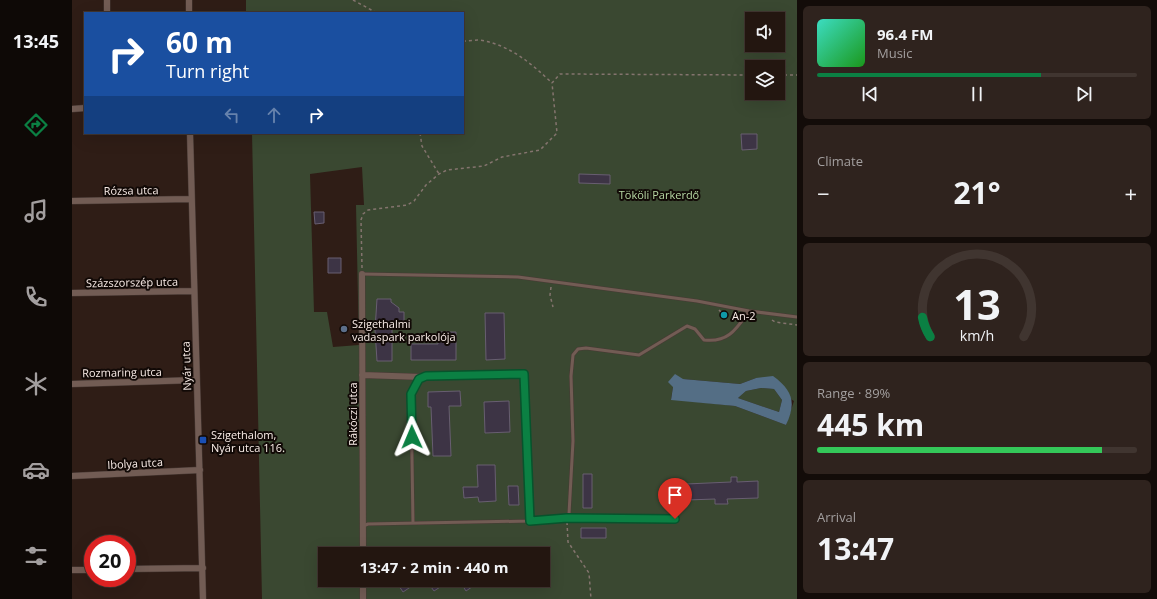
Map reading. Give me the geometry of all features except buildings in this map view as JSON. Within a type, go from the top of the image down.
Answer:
[{"type":"street","points":[[107,0],[107,12]]},
{"type":"street","points":[[189,0],[189,12]]},
{"type":"street","points":[[72,109],[84,108]]},
{"type":"street","name":"Nyár utca","points":[[190,134],[190,199],[203,599]]},
{"type":"street","name":"Rózsa utca","points":[[72,202],[190,199]]},
{"type":"street","name":"Rákóczi utca","points":[[362,274],[363,547]]},
{"type":"street","name":"Százszorszép utca","points":[[72,294],[193,291]]},
{"type":"street","points":[[362,375],[422,377]]},
{"type":"street","name":"Rozmaring utca","points":[[72,384],[196,380]]},
{"type":"street","name":"Ibolya utca","points":[[72,476],[200,470]]},
{"type":"street","points":[[136,569],[203,568]]},
{"type":"street","points":[[72,570],[84,570]]},
{"type":"street","points":[[363,587],[363,599]]},
{"type":"lane","points":[[362,274],[518,277],[697,301],[749,311],[797,317]]},
{"type":"lane","points":[[568,516],[574,441],[571,376],[573,354],[578,349],[586,348],[639,355],[687,326],[695,329],[704,340],[710,341],[732,335],[749,311]]},
{"type":"lane","points":[[413,523],[411,394],[414,385],[419,379],[426,376],[524,374],[530,521]]},
{"type":"lane","points":[[362,526],[368,524],[530,521],[568,516],[675,519]]},
{"type":"path","points":[[353,0],[375,12]]},
{"type":"path","points":[[362,274],[361,220],[363,214],[368,210],[407,205],[414,201],[426,185],[439,174],[447,170],[484,166],[502,157],[540,150],[556,133],[552,83],[531,63],[508,49],[483,40],[464,41]]},
{"type":"path","points":[[552,83],[560,74],[745,75]]},
{"type":"path","points":[[785,75],[797,76]]},
{"type":"path","points":[[420,134],[422,146],[439,174]]},
{"type":"path","points":[[552,281],[550,295],[553,307]]},
{"type":"path","points":[[762,312],[775,322],[797,325]]},
{"type":"path","points":[[568,516],[568,542],[589,573],[591,599]]},
{"type":"green space","name":"Tököli Parkerdő","points":[[246,0],[797,0],[797,599],[262,599],[252,134],[464,134],[464,12],[246,12]],"holes":[[[362,167],[364,205],[356,205],[359,345],[333,347],[327,312],[314,312],[310,174]],[[756,378],[794,401],[786,425],[735,406],[671,399],[673,387],[683,379],[740,384]]]},
{"type":"green space","points":[[761,388],[774,389],[782,400],[779,412],[738,398],[746,391]]},
{"type":"water","points":[[675,374],[683,379],[740,384],[756,378],[773,376],[785,386],[791,397],[791,410],[786,425],[735,406],[671,400],[673,387],[668,382]],"holes":[[[761,388],[774,389],[782,400],[779,412],[738,398],[746,391]]]},
{"type":"place","name":"An-2","points":[[724,315]]},
{"type":"place","name":"Szigethalmi vadaspark parkolója","points":[[344,329]]},
{"type":"place","name":"Szigethalom, Nyár utca 116.","points":[[203,440]]},
{"type":"route","points":[[412,437],[411,394],[414,385],[419,379],[426,376],[524,374],[530,521],[567,518],[675,519]]}]
